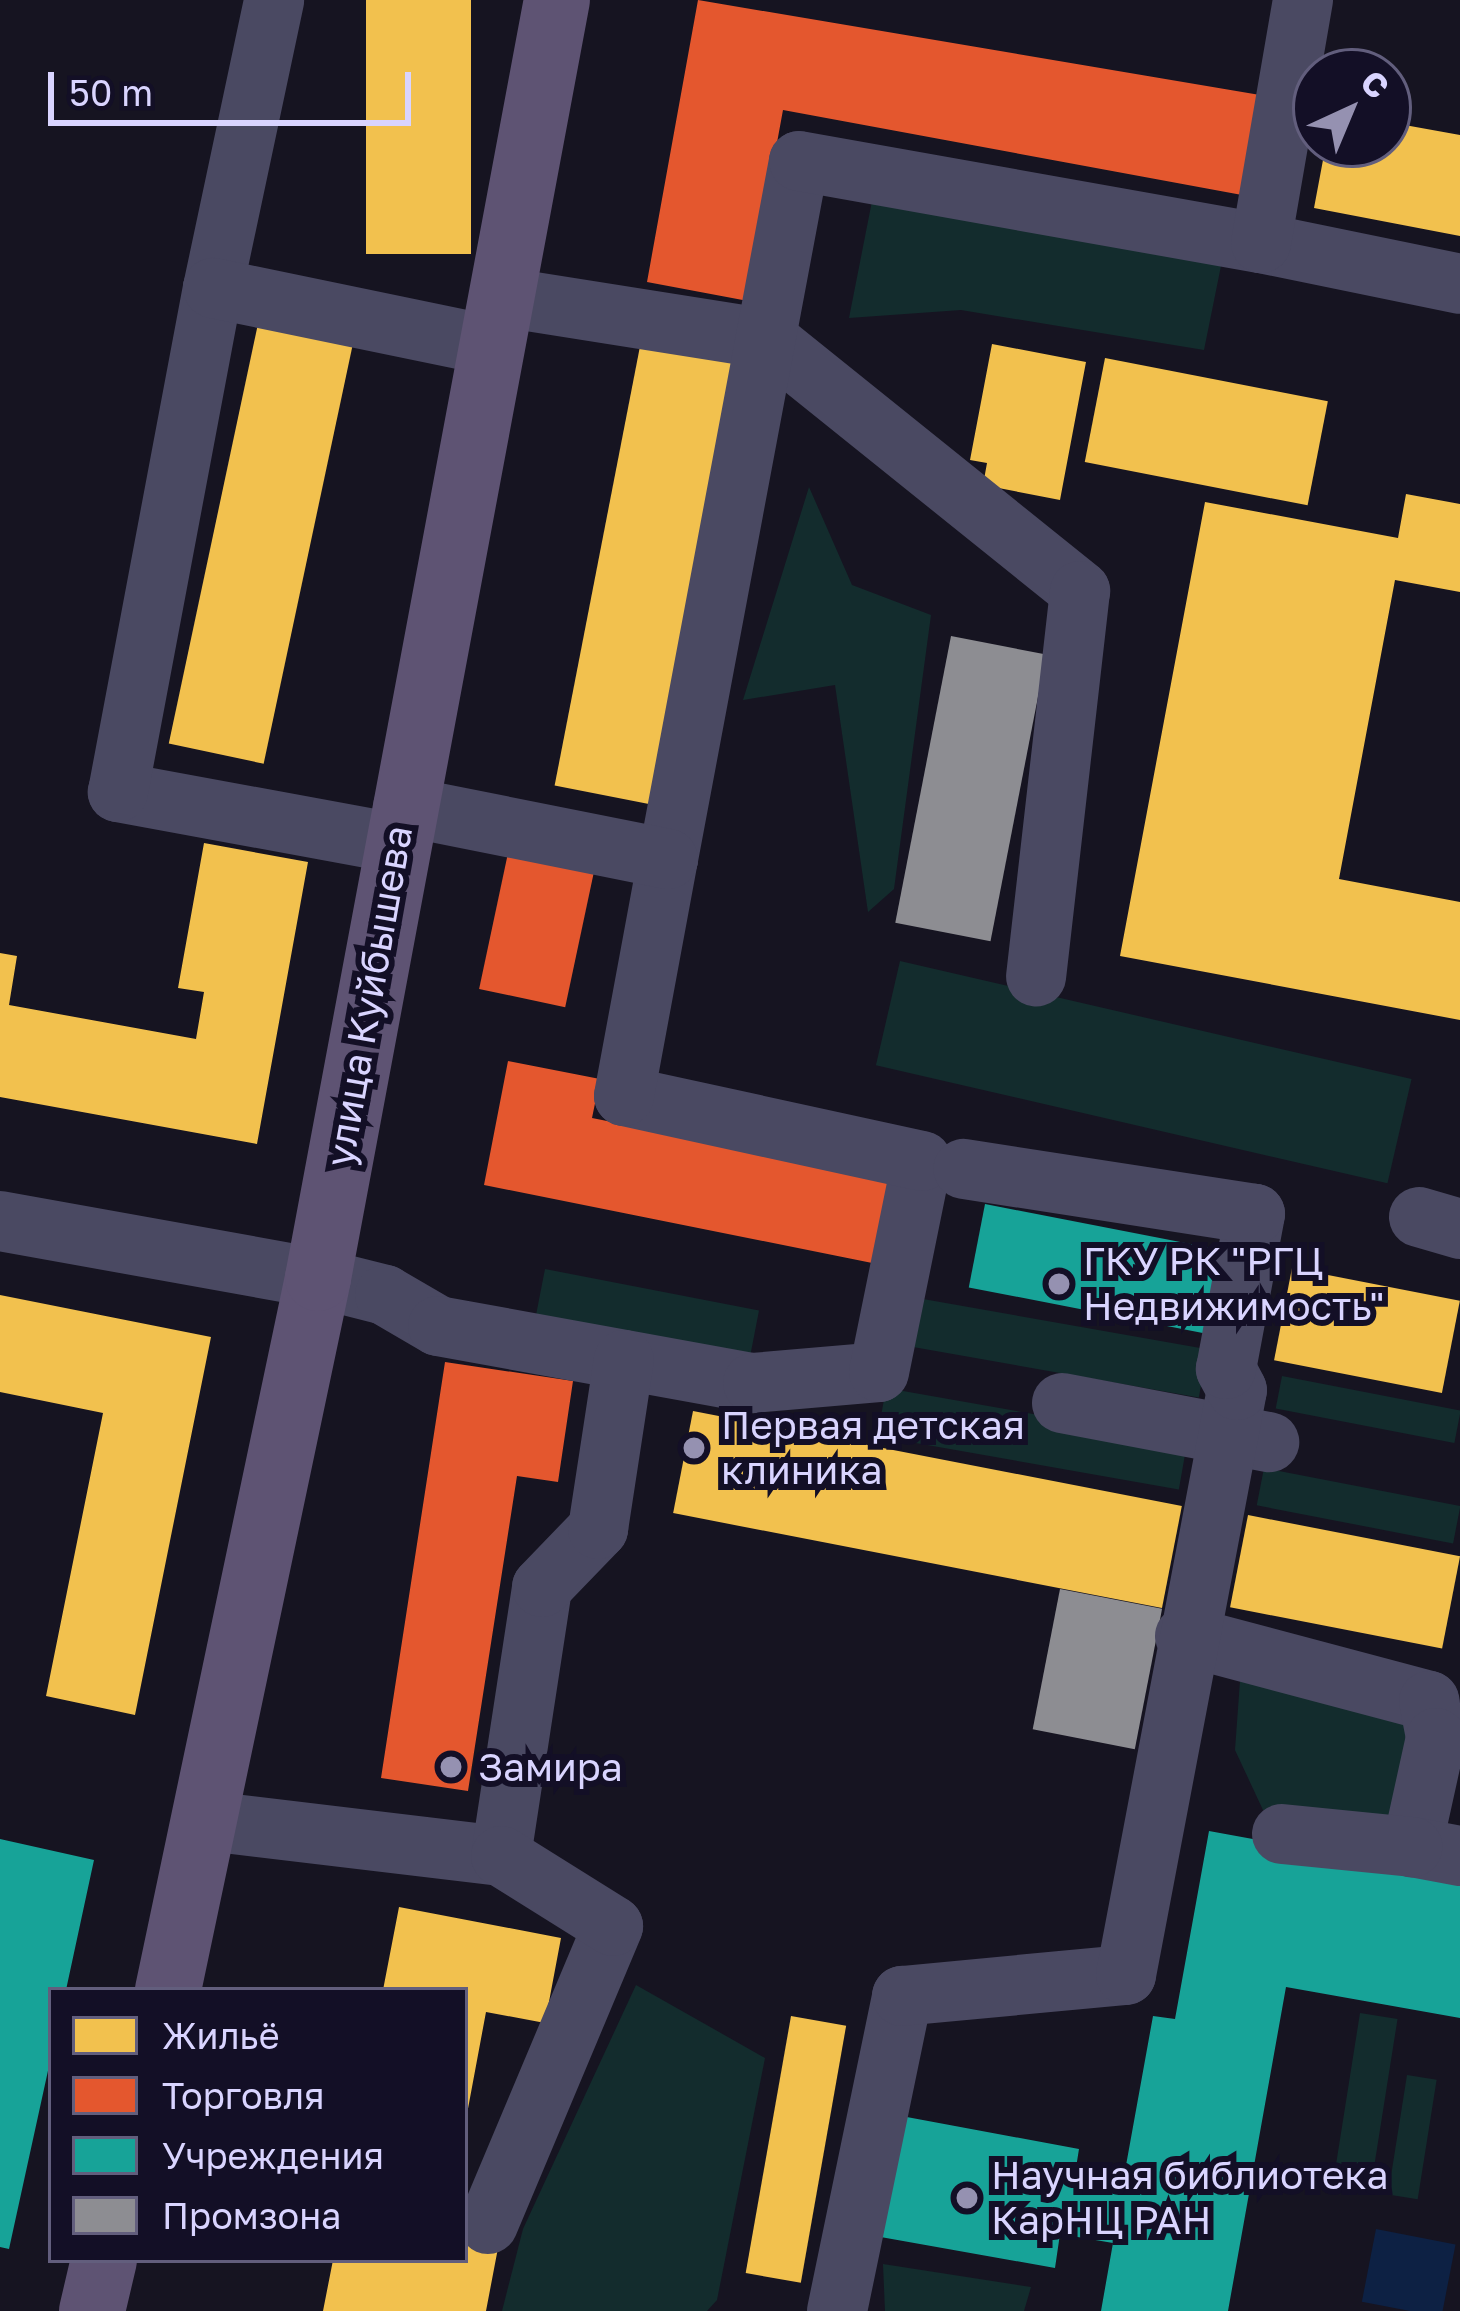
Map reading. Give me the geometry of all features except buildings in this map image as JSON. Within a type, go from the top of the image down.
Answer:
[{"type":"main road","name":"улица Куйбышева","points":[[169,1987],[208,1821],[318,1278],[399,824],[557,0]]},
{"type":"main road","points":[[92,2311],[103,2263]]},
{"type":"street","points":[[274,0],[213,288],[118,792],[668,859]]},
{"type":"street","points":[[1261,243],[1303,0]]},
{"type":"street","points":[[0,1221],[318,1278],[385,1294],[438,1326],[753,1383],[879,1372],[922,1161],[624,1096],[799,161],[1261,243],[1460,284]]},
{"type":"street","points":[[213,288],[498,322],[766,339],[1080,591],[1036,977]]},
{"type":"street","points":[[837,2311],[902,1996],[1126,1975],[1185,1636],[1248,1437],[1237,1390],[1226,1369],[1255,1214],[963,1169]]},
{"type":"street","points":[[501,1856],[542,1587],[598,1528],[624,1360]]},
{"type":"street","points":[[1062,1403],[1248,1437]]},
{"type":"street","points":[[1185,1636],[1429,1701],[1436,1738],[1436,1852],[1282,1834]]},
{"type":"street","points":[[208,1821],[501,1856],[613,1926],[488,2224]]},
{"type":"green space","points":[[873,196],[1223,256],[1204,350],[961,310],[849,318]]},
{"type":"green space","points":[[809,487],[852,585],[931,615],[894,889],[868,912],[835,685],[743,700]]},
{"type":"green space","points":[[900,961],[1412,1079],[1387,1183],[876,1065]]},
{"type":"green space","points":[[545,1269],[759,1311],[750,1359],[536,1317]]},
{"type":"green space","points":[[906,1296],[1207,1349],[1199,1397],[897,1344]]},
{"type":"green space","points":[[1282,1376],[1460,1411],[1454,1443],[1276,1408]]},
{"type":"green space","points":[[886,1388],[1187,1441],[1179,1489],[877,1436]]},
{"type":"green space","points":[[1264,1468],[1460,1506],[1453,1543],[1257,1505]]},
{"type":"green space","points":[[1240,1681],[1413,1714],[1397,1825],[1263,1810],[1235,1750]]},
{"type":"green space","points":[[636,1985],[765,2058],[717,2300],[707,2311],[502,2311],[523,2229]]},
{"type":"green space","points":[[1360,2013],[1398,2019],[1371,2187],[1333,2181]]},
{"type":"green space","points":[[1407,2075],[1437,2080],[1418,2199],[1388,2195]]},
{"type":"green space","points":[[883,2264],[1031,2287],[1024,2311],[885,2311]]},
{"type":"water","points":[[1376,2229],[1456,2244],[1443,2311],[1410,2311],[1362,2302]]},
{"type":"place","name":"ГКУ РК \"РГЦ Недвижимость\"","points":[[1059,1284]]},
{"type":"place","name":"Первая детская клиника","points":[[694,1448]]},
{"type":"place","name":"Замира","points":[[451,1767]]},
{"type":"place","name":"Научная библиотека КарНЦ РАН","points":[[967,2198]]}]
